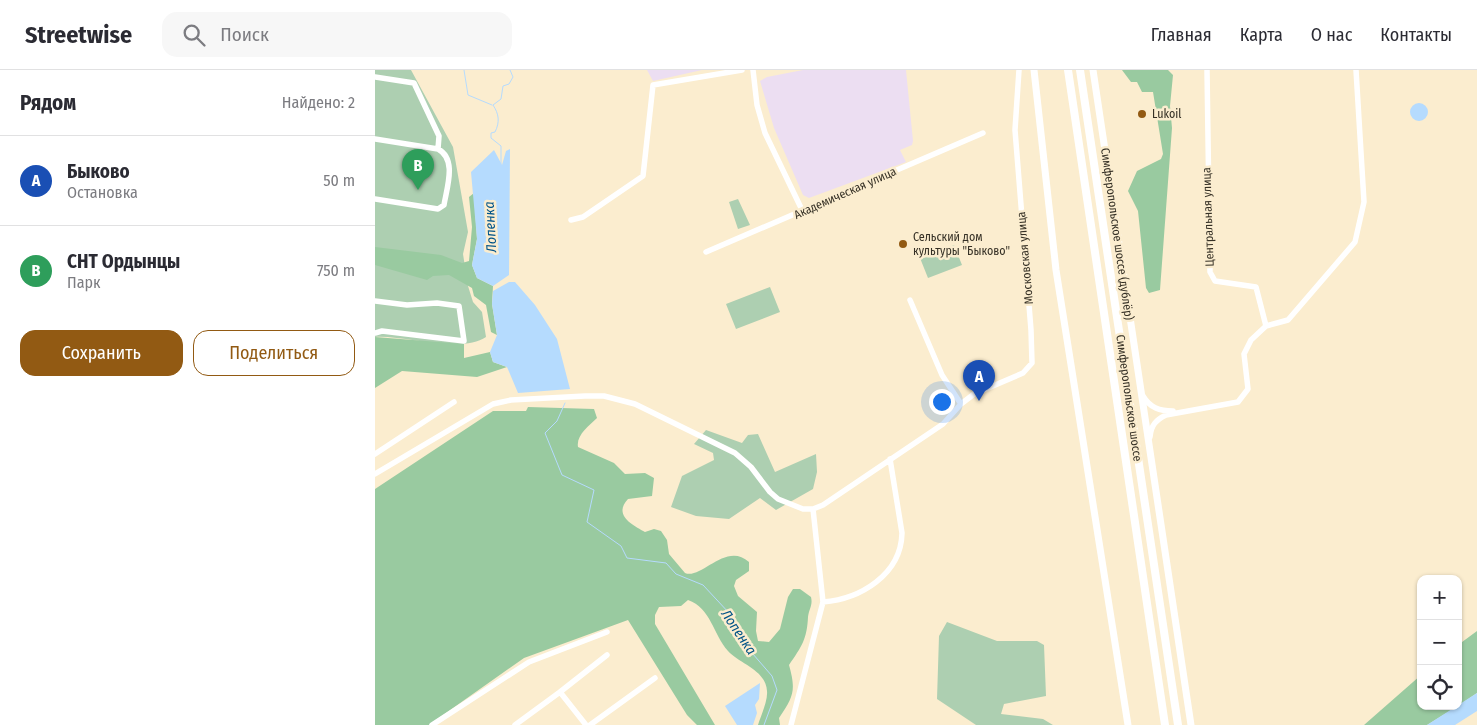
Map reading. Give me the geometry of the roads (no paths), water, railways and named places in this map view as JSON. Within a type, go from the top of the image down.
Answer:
[{"type":"highway","name":"Симферопольское шоссе","points":[[1067,70],[1165,725]]},
{"type":"highway","name":"Симферопольское шоссе","points":[[1080,70],[1178,725]]},
{"type":"main road","points":[[1034,70],[1056,270],[1128,725]]},
{"type":"main road","name":"Симферопольское шоссе (дублёр)","points":[[1093,70],[1191,725]]},
{"type":"street","points":[[571,220],[583,217],[643,176],[651,88],[658,83],[742,70]]},
{"type":"street","points":[[753,70],[757,105],[765,133],[803,212]]},
{"type":"street","name":"Московская улица","points":[[813,509],[943,424],[961,404],[974,394],[1023,373],[1032,362],[1015,130],[1019,70]]},
{"type":"street","name":"Центральная улица","points":[[1207,70],[1209,272],[1215,281],[1256,287],[1266,326]]},
{"type":"street","points":[[1149,449],[1152,426],[1158,419],[1177,412],[1238,402],[1244,397],[1249,389],[1244,354],[1251,340],[1266,326],[1288,320],[1355,242],[1363,202],[1356,70]]},
{"type":"street","points":[[375,77],[414,83],[439,136],[438,148]]},
{"type":"street","name":"Академическая улица","points":[[706,252],[803,212],[983,133]]},
{"type":"street","points":[[375,139],[438,148],[446,153],[449,177],[444,205],[438,208],[375,199]]},
{"type":"street","points":[[910,300],[942,375],[961,404]]},
{"type":"street","points":[[375,301],[407,305],[437,303],[459,306],[464,341],[391,332],[375,333]]},
{"type":"street","points":[[1139,387],[1150,406],[1157,410],[1177,412]]},
{"type":"street","points":[[375,474],[493,404],[511,400],[604,396],[635,404],[735,453],[751,466],[770,492],[778,499],[803,509],[813,509],[823,602],[791,725]]},
{"type":"street","points":[[375,454],[454,402]]},
{"type":"street","points":[[823,602],[841,601],[863,591],[886,575],[898,555],[902,546],[902,533],[891,459]]},
{"type":"street","points":[[432,725],[529,662],[607,632]]},
{"type":"street","points":[[515,725],[607,655]]},
{"type":"street","points":[[590,725],[655,678]]},
{"type":"street","points":[[560,692],[586,725]]},
{"type":"water","points":[[1415,103],[1423,103],[1428,108],[1426,119],[1415,121],[1410,116],[1410,108]]},
{"type":"water","points":[[510,149],[509,275],[493,286],[477,278],[472,265],[477,239],[471,172],[494,150],[502,165],[506,151]]},
{"type":"water","points":[[509,282],[515,282],[535,305],[557,339],[570,389],[518,393],[507,367],[493,362],[490,352],[497,335],[492,304],[493,291]]},
{"type":"water","points":[[760,683],[759,699],[755,705],[757,713],[753,725],[737,725],[725,706]]},
{"type":"water","points":[[1477,693],[1477,711],[1455,725],[1427,725],[1450,710],[1462,710],[1462,703]]},
{"type":"waterway","points":[[464,70],[468,95],[492,105]]},
{"type":"waterway","name":"Лопенка","points":[[501,166],[501,146],[491,138],[491,133],[495,132],[498,121],[498,115],[493,105],[501,99],[503,86],[509,84],[513,77],[510,70]]},
{"type":"waterway","name":"Лопенка","points":[[565,403],[557,421],[545,433],[562,475],[594,490],[587,522],[621,546],[627,558],[666,563],[676,574],[703,585],[730,614],[746,646],[772,676],[777,690],[764,725]]},
{"type":"place","name":"Lukoil","points":[[1142,114]]},
{"type":"place","name":"СНТ Ордынцы","points":[[418,190]]},
{"type":"place","name":"Сельский дом культуры \"Быково\"","points":[[903,244]]},
{"type":"place","name":"Быково","points":[[979,401]]}]
